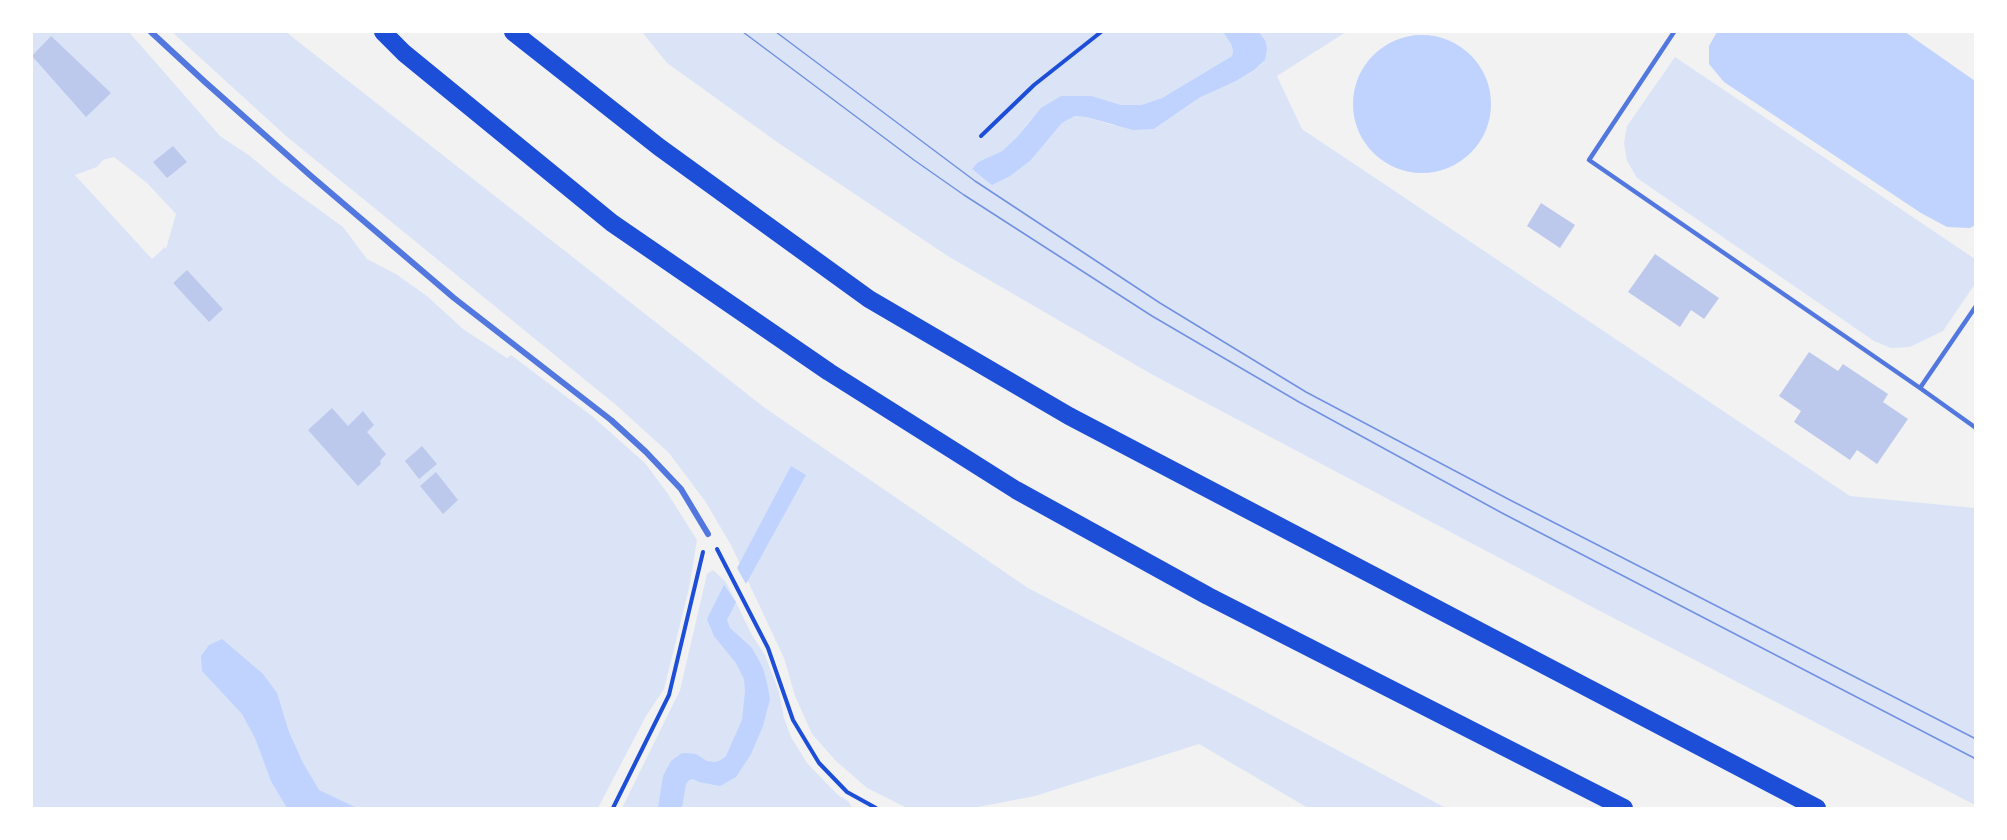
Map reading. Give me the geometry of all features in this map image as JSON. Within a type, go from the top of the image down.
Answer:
[{"type":"highway","points":[[383,32],[404,53],[612,223],[829,372],[1016,490],[1208,596],[1624,808]]},
{"type":"highway","points":[[513,32],[659,147],[869,299],[1069,416],[1817,808]]},
{"type":"street","points":[[151,32],[240,114],[445,290],[611,420],[681,489],[708,534]]},
{"type":"lane","points":[[1674,32],[1589,160],[1976,428]]},
{"type":"lane","points":[[1920,388],[1976,306]]},
{"type":"path","points":[[981,136],[1035,85],[1101,32]]},
{"type":"path","points":[[613,808],[669,695],[708,534]]},
{"type":"path","points":[[708,534],[768,648],[793,720],[819,762],[847,792],[876,808]]},
{"type":"shaded area","points":[[32,32],[129,32],[220,136],[343,227],[367,259],[396,274],[427,296],[463,329],[507,358],[511,355],[592,416],[645,463],[697,540],[689,588],[664,689],[646,716],[598,808],[32,808]],"holes":[[[114,157],[147,183],[176,214],[166,249],[165,247],[152,259],[75,175],[97,167],[103,160]],[[187,271],[222,308],[209,321],[173,283]]]},
{"type":"shaded area","points":[[172,32],[286,32],[765,408],[1028,588],[1446,808],[1308,808],[1199,744],[1035,796],[973,808],[907,808],[867,788],[836,761],[812,734],[795,696],[784,658],[731,545],[705,501],[669,453],[616,405],[286,136]]},
{"type":"shaded area","points":[[642,32],[1223,32],[1231,44],[1232,56],[1162,98],[1141,105],[1121,105],[1092,96],[1031,119],[1002,151],[978,162],[973,170],[981,175],[1031,160],[1062,123],[1075,116],[1112,125],[1154,129],[1199,98],[1254,70],[1265,60],[1265,40],[1259,32],[1346,32],[1277,76],[1302,129],[1850,496],[1975,508],[1975,805],[1600,611],[1153,375],[946,255],[777,142],[667,63]]},
{"type":"shaded area","points":[[1675,57],[1975,259],[1975,284],[1943,331],[1910,347],[1891,348],[1874,341],[1637,178],[1627,161],[1624,143],[1627,126]]},
{"type":"shaded area","points":[[713,570],[726,582],[752,635],[765,655],[779,692],[784,718],[791,737],[807,763],[838,795],[848,801],[852,808],[622,808],[680,690],[707,574]]},
{"type":"water","points":[[1223,32],[1259,32],[1267,48],[1265,60],[1254,70],[1199,98],[1154,129],[1133,130],[1075,116],[1062,123],[1031,160],[1010,176],[992,185],[972,169],[978,162],[1002,151],[1041,108],[1061,96],[1092,96],[1121,105],[1141,105],[1162,98],[1232,56],[1231,44]]},
{"type":"water","points":[[1717,32],[1905,32],[1975,81],[1975,225],[1970,228],[1947,227],[1921,213],[1724,82],[1709,64],[1709,46]]},
{"type":"water","points":[[1422,35],[1448,40],[1471,55],[1486,78],[1491,104],[1486,130],[1471,153],[1448,168],[1422,173],[1396,168],[1373,153],[1358,130],[1353,104],[1358,78],[1373,55],[1396,40]]},
{"type":"water","points":[[791,466],[806,475],[746,584],[737,568]]},
{"type":"water","points":[[724,585],[736,602],[727,620],[730,628],[752,648],[763,668],[770,699],[763,726],[751,754],[736,777],[720,786],[689,780],[686,784],[682,808],[658,808],[663,776],[671,761],[682,753],[696,754],[707,761],[721,760],[726,756],[742,720],[744,679],[736,663],[714,636],[707,619]]},
{"type":"water","points":[[222,639],[263,674],[277,693],[289,732],[303,763],[319,790],[357,808],[287,808],[271,781],[255,738],[242,714],[202,671],[201,656],[209,645]]},
{"type":"building","points":[[51,36],[111,93],[86,117],[32,56]]},
{"type":"building","points":[[173,146],[187,162],[167,178],[153,162]]},
{"type":"building","points":[[1541,203],[1575,225],[1560,248],[1527,226]]},
{"type":"building","points":[[1655,254],[1719,298],[1704,319],[1691,310],[1680,327],[1628,292]]},
{"type":"building","points":[[187,270],[223,309],[209,322],[173,283]]},
{"type":"building","points":[[1809,352],[1838,371],[1843,364],[1888,394],[1883,402],[1908,419],[1877,464],[1857,450],[1850,460],[1794,422],[1801,411],[1779,396]]},
{"type":"building","points":[[332,408],[348,426],[363,411],[374,425],[367,432],[386,454],[380,461],[381,464],[358,486],[308,430]]},
{"type":"building","points":[[422,446],[437,464],[419,479],[405,461]]},
{"type":"building","points":[[436,472],[458,500],[443,514],[420,486]]},
{"type":"tram line","points":[[743,32],[964,195],[1152,316],[1299,402],[1502,513],[1976,759]]},
{"type":"tram line","points":[[776,32],[975,181],[1160,303],[1306,392],[1510,500],[1976,739]]}]
